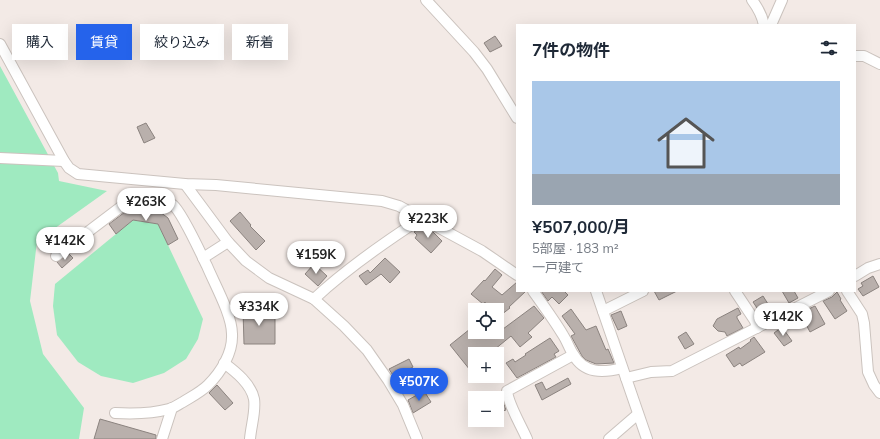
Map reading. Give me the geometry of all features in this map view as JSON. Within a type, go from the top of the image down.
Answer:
[{"type":"street","points":[[426,0],[487,69],[516,116]]},
{"type":"street","points":[[752,0],[759,10],[764,24]]},
{"type":"street","points":[[771,24],[782,0]]},
{"type":"street","points":[[0,44],[64,161],[69,168],[78,174],[382,200],[399,206],[482,250],[516,274]]},
{"type":"street","points":[[856,56],[864,56],[880,64]]},
{"type":"street","points":[[0,158],[64,161]]},
{"type":"street","points":[[155,200],[159,182]]},
{"type":"street","points":[[185,184],[228,242],[246,261],[269,278],[314,299],[344,326],[367,350],[403,405],[417,439]]},
{"type":"street","points":[[56,256],[135,197],[169,203],[174,206],[180,214],[203,258],[229,317],[232,344],[224,363],[208,385],[172,408],[153,413],[115,413]]},
{"type":"street","points":[[314,299],[327,287],[385,242],[422,218]]},
{"type":"street","points":[[203,258],[228,242]]},
{"type":"street","points":[[856,275],[868,268],[880,264]]},
{"type":"street","points":[[533,292],[561,332],[573,355],[582,365],[595,372],[622,368]]},
{"type":"street","points":[[596,292],[647,439]]},
{"type":"street","points":[[603,311],[641,292]]},
{"type":"street","points":[[736,292],[755,322],[757,328]]},
{"type":"street","points":[[626,378],[651,372],[672,371],[828,292]]},
{"type":"street","points":[[848,292],[862,314],[868,372],[874,385],[880,392]]},
{"type":"street","points":[[527,439],[507,398],[507,391],[573,355]]},
{"type":"street","points":[[224,363],[236,372],[251,390],[254,399],[250,439]]},
{"type":"street","points":[[162,439],[172,408]]},
{"type":"street","points":[[609,439],[638,414]]},
{"type":"green space","points":[[0,66],[58,173],[59,181],[107,191],[37,241],[30,301],[43,354],[84,408],[79,439],[0,439]]},
{"type":"green space","points":[[133,220],[158,224],[203,319],[198,339],[186,359],[164,373],[133,383],[101,376],[78,362],[57,335],[53,306],[55,284]]},
{"type":"building","points":[[495,36],[502,46],[490,52],[484,43]]},
{"type":"building","points":[[146,123],[155,138],[144,143],[137,127]]},
{"type":"building","points":[[133,206],[160,212],[168,218],[178,239],[168,245],[158,224],[133,220],[116,234],[109,224]]},
{"type":"building","points":[[240,212],[251,225],[250,226],[265,241],[256,250],[230,221]]},
{"type":"building","points":[[422,226],[432,231],[442,241],[431,253],[415,238],[417,235],[414,232]]},
{"type":"building","points":[[69,254],[73,258],[62,268],[57,262]]},
{"type":"building","points":[[385,258],[400,272],[390,283],[381,274],[366,285],[359,276],[368,270],[370,273]]},
{"type":"building","points":[[314,264],[327,276],[318,286],[305,274]]},
{"type":"building","points":[[495,269],[502,275],[492,287],[502,295],[516,283],[516,292],[525,292],[504,313],[504,303],[482,303],[471,294],[484,280],[485,281]]},
{"type":"building","points":[[873,276],[879,287],[863,296],[858,289],[863,286],[861,283]]},
{"type":"building","points":[[542,292],[565,292],[568,295],[559,304],[552,297],[548,301]]},
{"type":"building","points":[[655,292],[675,292],[659,300]]},
{"type":"building","points":[[783,292],[795,292],[798,298],[789,303]]},
{"type":"building","points":[[837,292],[847,311],[835,319],[823,301],[832,297]]},
{"type":"building","points":[[763,296],[773,312],[763,317],[753,302]]},
{"type":"building","points":[[534,306],[544,318],[528,333],[532,337],[520,347],[511,336],[498,347],[468,347],[468,368],[450,345],[468,331],[468,339],[504,339],[504,328]]},
{"type":"building","points":[[815,306],[825,324],[810,332],[800,313]]},
{"type":"building","points":[[738,308],[741,314],[737,316],[737,318],[743,328],[727,336],[725,332],[718,331],[713,326],[717,319]]},
{"type":"building","points":[[571,309],[586,330],[596,326],[606,350],[608,349],[614,363],[596,364],[586,360],[582,356],[571,336],[575,334],[562,316]]},
{"type":"building","points":[[243,310],[275,310],[275,344],[244,344]]},
{"type":"building","points":[[621,311],[627,326],[618,330],[611,315]]},
{"type":"building","points":[[782,327],[792,341],[784,346],[774,333]]},
{"type":"building","points":[[686,332],[694,344],[685,349],[678,337]]},
{"type":"building","points":[[754,337],[765,352],[742,366],[740,363],[734,367],[726,355],[739,347],[740,349]]},
{"type":"building","points":[[550,338],[559,351],[554,354],[556,357],[517,378],[506,363],[513,359],[515,362]]},
{"type":"building","points":[[409,359],[413,367],[394,377],[389,369]]},
{"type":"building","points":[[568,378],[571,384],[542,400],[535,385],[542,382],[546,390]]},
{"type":"building","points":[[217,385],[233,403],[225,410],[209,393]]},
{"type":"building","points":[[424,391],[431,402],[413,413],[408,400]]},
{"type":"building","points":[[100,419],[156,435],[156,439],[94,439]]}]
